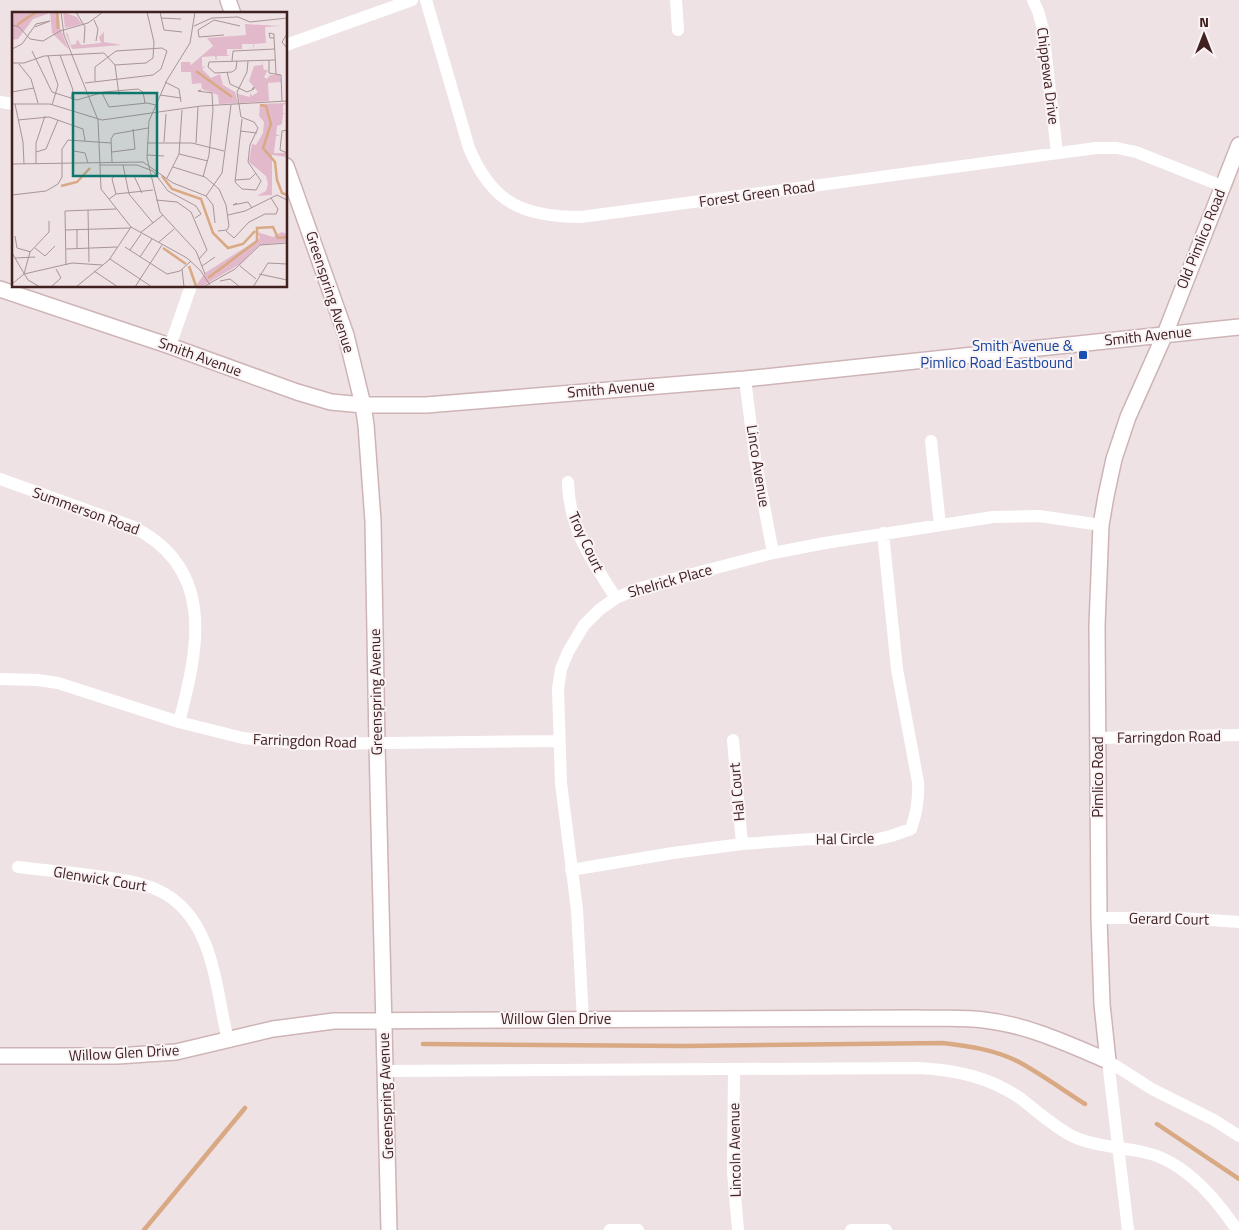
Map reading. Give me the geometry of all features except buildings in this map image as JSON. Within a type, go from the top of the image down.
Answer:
[{"type":"main road","points":[[228,0],[232,12]]},
{"type":"main road","name":"Old Pimlico Road","points":[[1164,334],[1239,145]]},
{"type":"main road","name":"Greenspring Avenue","points":[[288,172],[341,318],[363,405],[373,521],[390,1230]]},
{"type":"main road","name":"Smith Avenue","points":[[0,289],[170,346],[297,392],[331,402],[363,405],[426,405],[744,379],[1239,327]]},
{"type":"main road","name":"Pimlico Road","points":[[1108,1061],[1102,1004],[1099,918],[1097,608],[1101,525],[1112,468],[1128,417],[1164,334]]},
{"type":"main road","name":"Willow Glen Drive","points":[[0,1056],[176,1052],[273,1029],[313,1022],[384,1020],[919,1018],[984,1020],[1010,1024],[1035,1031],[1108,1061]]},
{"type":"street","points":[[288,44],[412,0]]},
{"type":"street","name":"Forest Green Road","points":[[426,0],[469,148],[476,164],[486,181],[501,195],[515,206],[536,214],[581,218],[1096,148],[1117,148],[1136,152],[1222,186]]},
{"type":"street","points":[[676,0],[678,30]]},
{"type":"street","name":"Chippewa Drive","points":[[1033,0],[1043,29],[1057,153]]},
{"type":"street","points":[[170,346],[190,288]]},
{"type":"street","name":"Linco Avenue","points":[[744,379],[755,458],[773,553]]},
{"type":"street","points":[[931,440],[940,525]]},
{"type":"street","name":"Summerson Road","points":[[0,479],[132,526],[150,535],[177,560],[186,578],[195,615],[195,655],[179,722]]},
{"type":"street","name":"Troy Court","points":[[568,482],[569,506],[573,519],[590,559],[616,598]]},
{"type":"street","name":"Shelrick Place","points":[[583,1019],[580,944],[562,801],[558,689],[561,669],[568,652],[584,625],[599,610],[616,598],[637,589],[662,582],[773,553],[883,534],[993,517],[1017,516],[1039,516],[1101,525]]},
{"type":"street","name":"Hal Circle","points":[[571,870],[742,844],[812,839],[874,840],[911,829],[919,799],[918,782],[897,669],[883,534]]},
{"type":"street","name":"Farringdon Road","points":[[0,679],[58,682],[179,722],[243,738],[270,742],[377,744],[560,740]]},
{"type":"street","name":"Farringdon Road","points":[[1098,738],[1239,735]]},
{"type":"street","name":"Hal Court","points":[[733,740],[742,844]]},
{"type":"street","name":"Glenwick Court","points":[[18,867],[139,882],[171,897],[186,910],[204,941],[228,1041]]},
{"type":"street","name":"Gerard Court","points":[[1099,918],[1182,918],[1239,922]]},
{"type":"street","points":[[1108,1061],[1152,1089],[1214,1120],[1239,1136]]},
{"type":"street","name":"Pimlico Road","points":[[1108,1061],[1128,1230]]},
{"type":"street","points":[[385,1071],[919,1068],[961,1072],[998,1084],[1020,1098],[1061,1130],[1075,1137],[1094,1143],[1146,1152],[1175,1165],[1203,1188],[1219,1205],[1237,1230]]},
{"type":"street","name":"Lincoln Avenue","points":[[734,1070],[733,1172],[738,1230]]},
{"type":"street","points":[[610,1230],[638,1230]]},
{"type":"street","points":[[851,1230],[886,1230]]},
{"type":"waterway","points":[[423,1044],[684,1046],[943,1043],[1001,1054],[1036,1072],[1085,1104]]},
{"type":"waterway","points":[[144,1230],[245,1108]]},
{"type":"waterway","points":[[1157,1124],[1239,1179]]},
{"type":"place","name":"Smith Avenue & Pimlico Road Eastbound","points":[[1083,355]]}]
